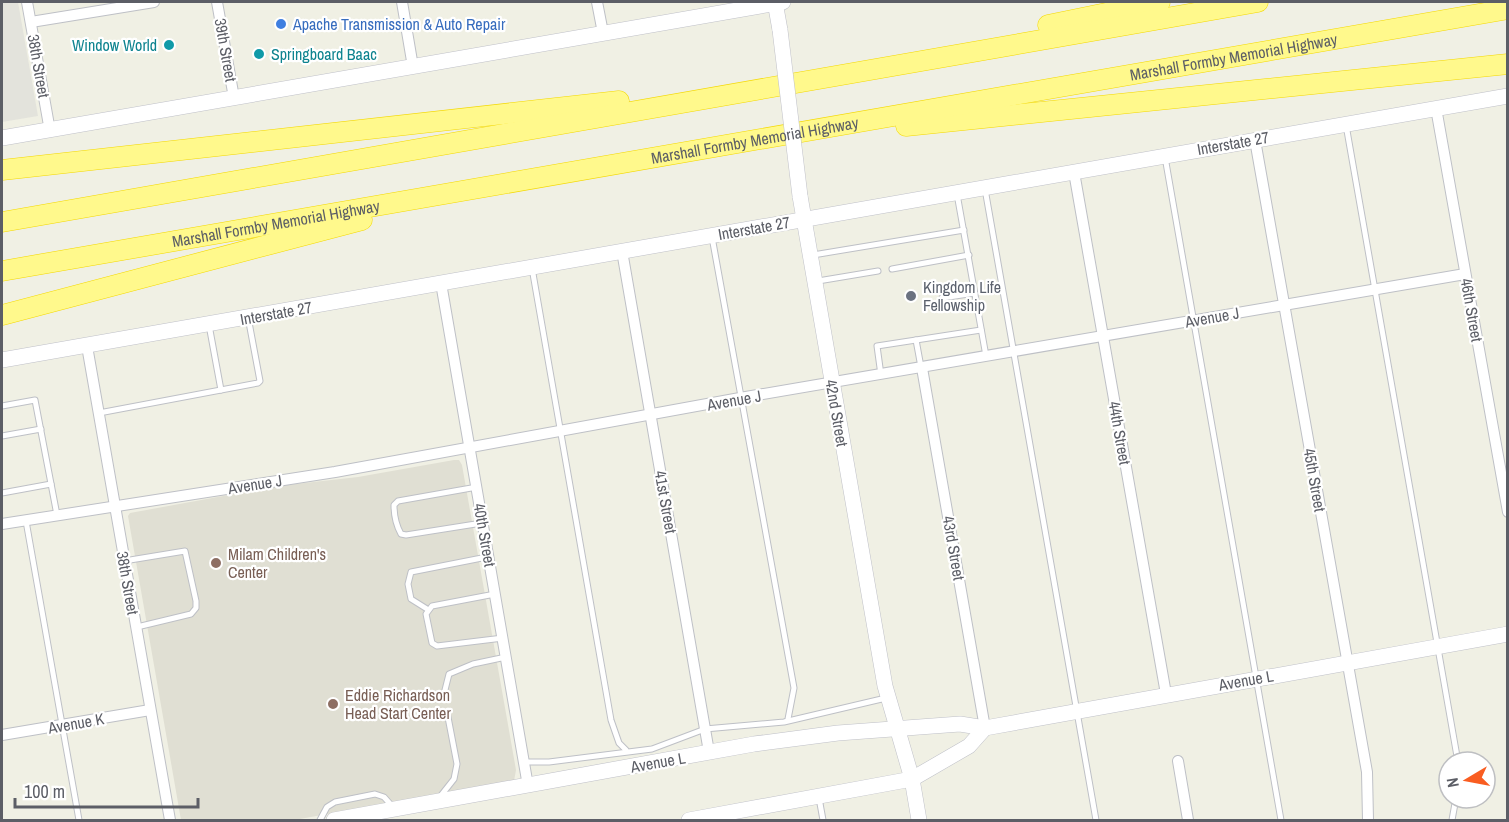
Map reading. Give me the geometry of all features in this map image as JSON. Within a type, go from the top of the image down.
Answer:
[{"type":"highway","points":[[841,74],[981,39],[1160,2]]},
{"type":"highway","points":[[2,222],[1258,2]]},
{"type":"highway","name":"Marshall Formby Memorial Highway","points":[[2,271],[532,178],[846,126],[1508,9]]},
{"type":"highway","points":[[846,126],[930,125],[1508,64]]},
{"type":"highway","points":[[2,170],[603,102],[762,88]]},
{"type":"highway","points":[[2,315],[319,230],[532,178]]},
{"type":"street","name":"38th Street","points":[[27,2],[50,131]]},
{"type":"street","points":[[31,22],[121,4],[154,2]]},
{"type":"street","name":"39th Street","points":[[217,2],[234,98]]},
{"type":"street","points":[[402,2],[413,67]]},
{"type":"street","points":[[597,2],[603,33]]},
{"type":"street","points":[[2,138],[778,2]]},
{"type":"street","name":"42nd Street","points":[[778,2],[800,196],[813,282],[888,698],[912,779],[919,820]]},
{"type":"street","name":"Interstate 27","points":[[2,360],[1508,96]]},
{"type":"street","name":"46th Street","points":[[1436,108],[1508,512]]},
{"type":"street","name":"45th Street","points":[[1255,140],[1366,772],[1368,820]]},
{"type":"street","name":"44th Street","points":[[1074,172],[1166,694]]},
{"type":"street","name":"41st Street","points":[[622,251],[710,752]]},
{"type":"street","name":"Avenue J","points":[[2,524],[470,448],[740,398],[922,369],[1466,274]]},
{"type":"street","name":"40th Street","points":[[441,283],[528,786]]},
{"type":"street","name":"38th Street","points":[[87,346],[170,820]]},
{"type":"street","name":"43rd Street","points":[[922,369],[985,728]]},
{"type":"street","name":"Avenue L","points":[[334,820],[803,737],[960,724],[985,728],[1508,634]]},
{"type":"street","name":"Avenue K","points":[[2,735],[150,710]]},
{"type":"street","points":[[689,820],[729,817],[912,779],[969,746],[985,728]]},
{"type":"street","points":[[1178,761],[1188,820]]},
{"type":"lane","points":[[1346,123],[1456,750]]},
{"type":"lane","points":[[1165,155],[1281,820]]},
{"type":"lane","points":[[985,187],[1012,352],[1096,820]]},
{"type":"lane","points":[[957,192],[986,357]]},
{"type":"lane","points":[[809,256],[964,230]]},
{"type":"lane","points":[[712,235],[794,688],[788,719]]},
{"type":"lane","points":[[892,269],[969,255]]},
{"type":"lane","points":[[532,267],[611,720],[619,742],[626,750]]},
{"type":"lane","points":[[813,282],[878,271]]},
{"type":"lane","points":[[942,298],[975,293]]},
{"type":"lane","points":[[99,413],[255,384],[260,381],[248,318]]},
{"type":"lane","points":[[209,325],[221,390]]},
{"type":"lane","points":[[881,375],[877,346],[981,330]]},
{"type":"lane","points":[[916,340],[922,369]]},
{"type":"lane","points":[[2,406],[35,400],[58,515]]},
{"type":"lane","points":[[2,436],[41,429]]},
{"type":"lane","points":[[2,493],[51,484]]},
{"type":"lane","points":[[477,487],[398,501],[394,505],[394,511],[397,526],[401,534],[406,535],[483,523]]},
{"type":"lane","points":[[26,520],[79,820]]},
{"type":"lane","points":[[124,561],[185,551],[196,601],[196,608],[191,614],[135,627]]},
{"type":"lane","points":[[427,609],[411,599],[408,584],[411,572],[489,557]]},
{"type":"lane","points":[[427,609],[440,604],[495,594]]},
{"type":"lane","points":[[427,609],[428,631],[432,643],[437,646],[503,638]]},
{"type":"lane","points":[[444,694],[449,674],[457,669],[506,657]]},
{"type":"lane","points":[[524,762],[549,762],[626,750],[652,749],[705,729],[767,724],[888,698]]},
{"type":"lane","points":[[437,802],[456,773],[457,764],[447,712]]},
{"type":"lane","points":[[320,820],[327,807],[335,802],[375,794],[384,797],[395,810]]},
{"type":"lane","points":[[819,798],[823,820]]},
{"type":"shaded area","points":[[2,2],[18,2],[38,116],[2,122]]},
{"type":"shaded area","name":"Eddie Richardson Head Start Center","points":[[459,460],[462,465],[516,770],[514,781],[294,820],[181,820],[128,516],[130,513],[278,486],[358,477]]},
{"type":"place","name":"Apache Transmission & Auto Repair","points":[[281,24]]},
{"type":"place","name":"Window World","points":[[169,45]]},
{"type":"place","name":"Springboard Baac","points":[[259,54]]},
{"type":"place","name":"Kingdom Life Fellowship","points":[[911,296]]},
{"type":"place","name":"Milam Children's Center","points":[[216,563]]},
{"type":"place","name":"Eddie Richardson Head Start Center","points":[[333,704]]}]
